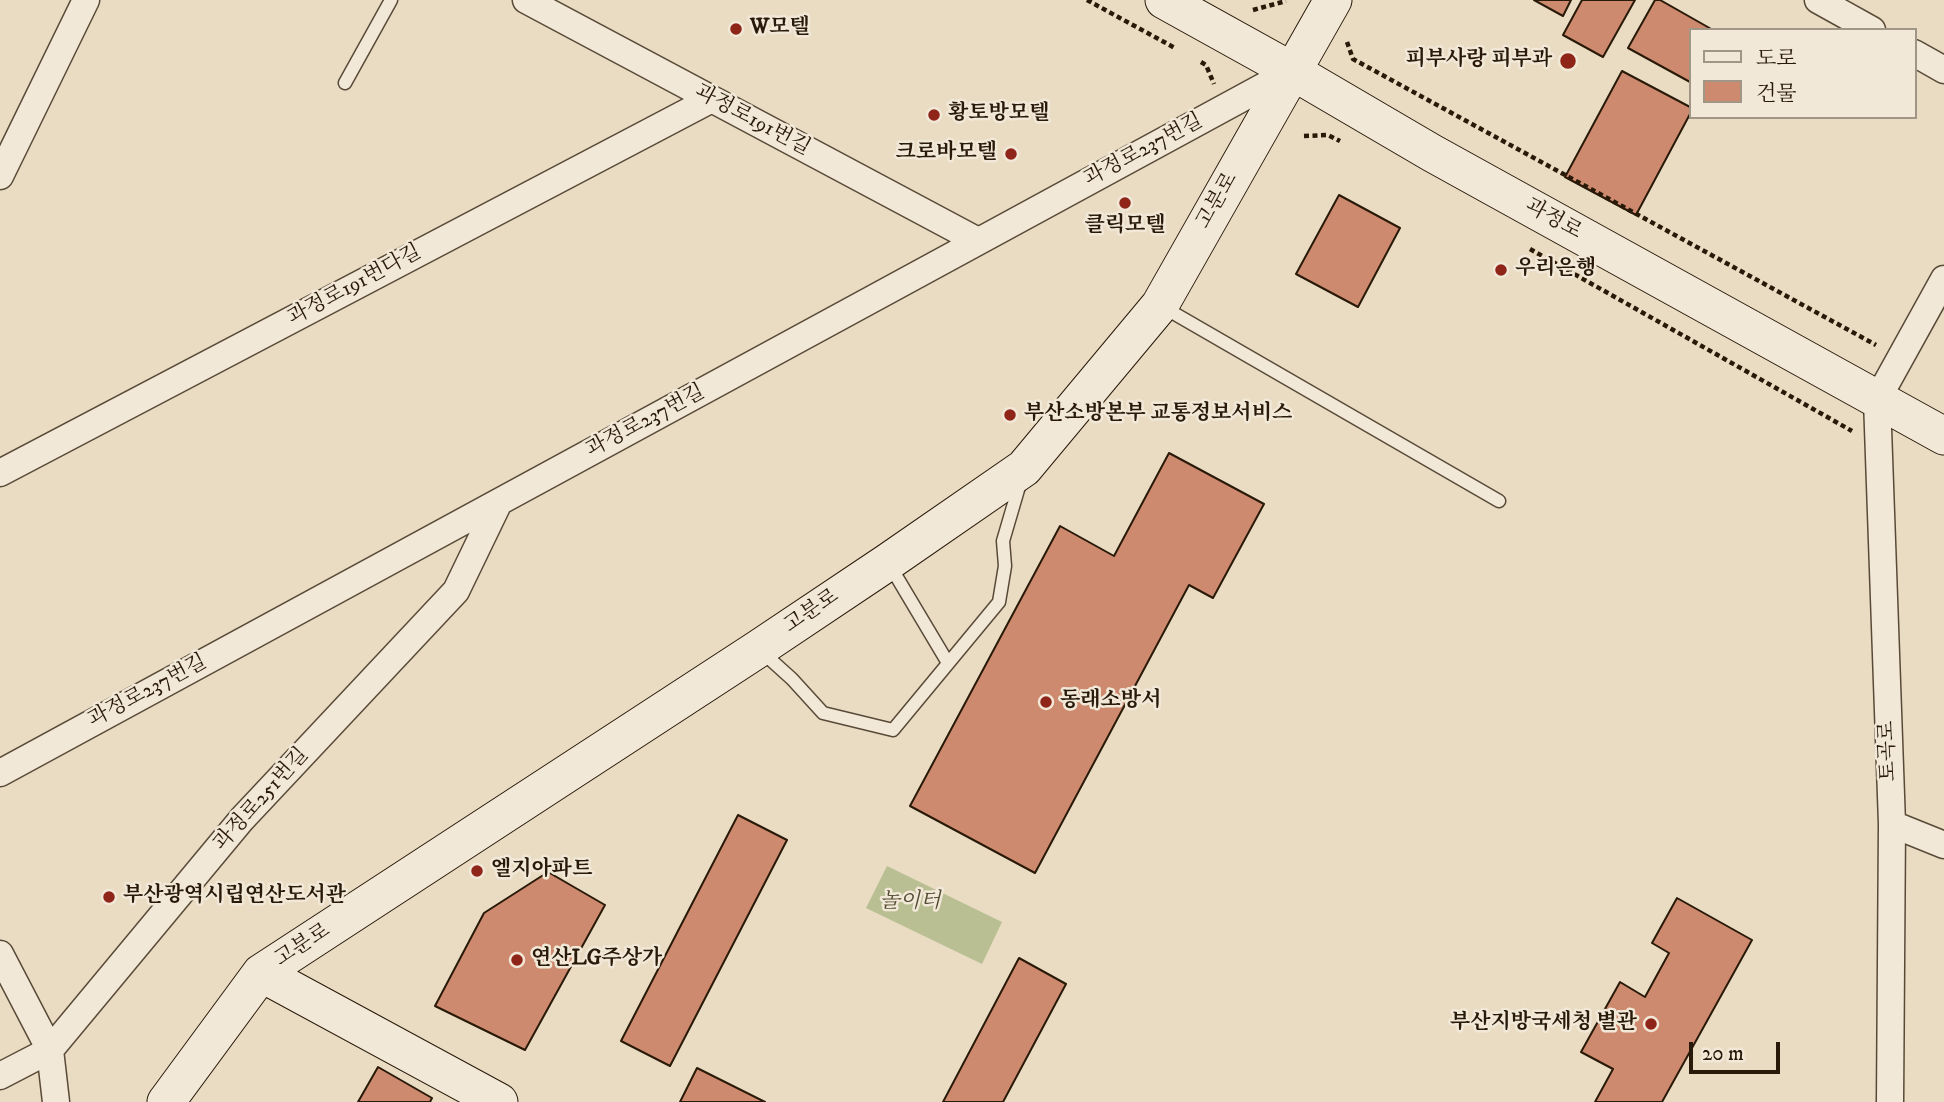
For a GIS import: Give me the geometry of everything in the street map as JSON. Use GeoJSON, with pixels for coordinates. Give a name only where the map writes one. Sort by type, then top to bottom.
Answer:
{"type":"FeatureCollection","features":[{"type":"Feature","properties":{"kind":"main road","name":"과정로"},"geometry":{"type":"LineString","coordinates":[[1164,0],[1432,153],[1944,436]]}},
{"type":"Feature","properties":{"kind":"main road","name":"고분로"},"geometry":{"type":"LineString","coordinates":[[166,1102],[261,973],[758,649],[1024,468],[1160,304],[1333,0]]}},
{"type":"Feature","properties":{"kind":"main road"},"geometry":{"type":"LineString","coordinates":[[261,973],[499,1102]]}},
{"type":"Feature","properties":{"kind":"street"},"geometry":{"type":"LineString","coordinates":[[0,176],[86,0]]}},
{"type":"Feature","properties":{"kind":"street","name":"과정로191번길"},"geometry":{"type":"LineString","coordinates":[[526,0],[978,242]]}},
{"type":"Feature","properties":{"kind":"street"},"geometry":{"type":"LineString","coordinates":[[1818,0],[1867,28]]}},
{"type":"Feature","properties":{"kind":"street"},"geometry":{"type":"LineString","coordinates":[[1916,55],[1944,70]]}},
{"type":"Feature","properties":{"kind":"street","name":"과정로237번길"},"geometry":{"type":"LineString","coordinates":[[0,772],[1292,71]]}},
{"type":"Feature","properties":{"kind":"street","name":"과정로191번다길"},"geometry":{"type":"LineString","coordinates":[[0,473],[710,100]]}},
{"type":"Feature","properties":{"kind":"street"},"geometry":{"type":"LineString","coordinates":[[1877,400],[1944,279]]}},
{"type":"Feature","properties":{"kind":"street","name":"토곡로"},"geometry":{"type":"LineString","coordinates":[[1877,400],[1892,824],[1890,1102]]}},
{"type":"Feature","properties":{"kind":"street","name":"과정로251번길"},"geometry":{"type":"LineString","coordinates":[[0,1076],[50,1050],[242,819],[456,591],[499,502]]}},
{"type":"Feature","properties":{"kind":"street"},"geometry":{"type":"LineString","coordinates":[[1892,824],[1944,845]]}},
{"type":"Feature","properties":{"kind":"street"},"geometry":{"type":"LineString","coordinates":[[0,954],[50,1050],[57,1102]]}},
{"type":"Feature","properties":{"kind":"lane"},"geometry":{"type":"LineString","coordinates":[[345,83],[391,0]]}},
{"type":"Feature","properties":{"kind":"lane"},"geometry":{"type":"LineString","coordinates":[[1160,304],[1499,501]]}},
{"type":"Feature","properties":{"kind":"lane"},"geometry":{"type":"LineString","coordinates":[[758,649],[792,679],[823,712],[892,730],[999,602],[1005,566],[1003,541],[1024,468]]}},
{"type":"Feature","properties":{"kind":"lane"},"geometry":{"type":"LineString","coordinates":[[888,562],[948,663]]}},
{"type":"Feature","properties":{"kind":"path"},"geometry":{"type":"LineString","coordinates":[[1087,0],[1182,52]]}},
{"type":"Feature","properties":{"kind":"path"},"geometry":{"type":"LineString","coordinates":[[1245,12],[1286,1]]}},
{"type":"Feature","properties":{"kind":"path"},"geometry":{"type":"LineString","coordinates":[[1344,35],[1353,60],[1884,349]]}},
{"type":"Feature","properties":{"kind":"path"},"geometry":{"type":"LineString","coordinates":[[1194,58],[1206,65]]}},
{"type":"Feature","properties":{"kind":"path"},"geometry":{"type":"LineString","coordinates":[[1304,136],[1328,135],[1348,146]]}},
{"type":"Feature","properties":{"kind":"path"},"geometry":{"type":"LineString","coordinates":[[1530,249],[1858,435]]}},
{"type":"Feature","properties":{"kind":"green space","name":"놀이터"},"geometry":{"type":"Polygon","coordinates":[[[887,866],[1002,922],[982,964],[866,908],[887,866]]]}},
{"type":"Feature","properties":{"kind":"building"},"geometry":{"type":"Polygon","coordinates":[[[1534,0],[1571,0],[1563,16],[1534,0]]]}},
{"type":"Feature","properties":{"kind":"building"},"geometry":{"type":"Polygon","coordinates":[[[1582,0],[1635,0],[1603,57],[1563,35],[1582,0]]]}},
{"type":"Feature","properties":{"kind":"building"},"geometry":{"type":"Polygon","coordinates":[[[1655,0],[1660,0],[1709,28],[1688,28],[1688,81],[1628,48],[1655,0]]]}},
{"type":"Feature","properties":{"kind":"building"},"geometry":{"type":"Polygon","coordinates":[[[1622,71],[1688,106],[1688,118],[1636,215],[1565,177],[1622,71]]]}},
{"type":"Feature","properties":{"kind":"building"},"geometry":{"type":"Polygon","coordinates":[[[1339,195],[1400,228],[1358,307],[1296,274],[1339,195]]]}},
{"type":"Feature","properties":{"kind":"building","name":"동래소방서"},"geometry":{"type":"Polygon","coordinates":[[[1169,453],[1264,504],[1213,598],[1189,585],[1035,873],[910,806],[1060,526],[1114,556],[1169,453]]]}},
{"type":"Feature","properties":{"kind":"building"},"geometry":{"type":"Polygon","coordinates":[[[738,815],[787,840],[670,1066],[621,1041],[738,815]]]}},
{"type":"Feature","properties":{"kind":"building","name":"연산LG주상가"},"geometry":{"type":"Polygon","coordinates":[[[548,872],[605,905],[525,1050],[435,1006],[484,913],[548,872]]]}},
{"type":"Feature","properties":{"kind":"building","name":"부산지방국세청 별관"},"geometry":{"type":"Polygon","coordinates":[[[1677,898],[1752,940],[1662,1102],[1595,1102],[1613,1069],[1581,1052],[1620,982],[1645,997],[1669,953],[1652,943],[1677,898]]]}},
{"type":"Feature","properties":{"kind":"building"},"geometry":{"type":"Polygon","coordinates":[[[1019,958],[1066,984],[1003,1102],[943,1102],[1019,958]]]}},
{"type":"Feature","properties":{"kind":"building"},"geometry":{"type":"Polygon","coordinates":[[[378,1067],[432,1098],[430,1102],[358,1102],[378,1067]]]}},
{"type":"Feature","properties":{"kind":"building"},"geometry":{"type":"Polygon","coordinates":[[[697,1068],[765,1102],[680,1102],[697,1068]]]}},
{"type":"Feature","properties":{"kind":"place","name":"W모텔"},"geometry":{"type":"Point","coordinates":[736,29]}},
{"type":"Feature","properties":{"kind":"place","name":"피부사랑 피부과"},"geometry":{"type":"Point","coordinates":[1568,61]}},
{"type":"Feature","properties":{"kind":"place","name":"황토방모텔"},"geometry":{"type":"Point","coordinates":[934,115]}},
{"type":"Feature","properties":{"kind":"place","name":"크로바모텔"},"geometry":{"type":"Point","coordinates":[1011,154]}},
{"type":"Feature","properties":{"kind":"place","name":"클릭모텔"},"geometry":{"type":"Point","coordinates":[1125,203]}},
{"type":"Feature","properties":{"kind":"place","name":"우리은행"},"geometry":{"type":"Point","coordinates":[1501,270]}},
{"type":"Feature","properties":{"kind":"place","name":"부산소방본부 교통정보서비스"},"geometry":{"type":"Point","coordinates":[1010,415]}},
{"type":"Feature","properties":{"kind":"place","name":"동래소방서"},"geometry":{"type":"Point","coordinates":[1046,702]}},
{"type":"Feature","properties":{"kind":"place","name":"엘지아파트"},"geometry":{"type":"Point","coordinates":[477,871]}},
{"type":"Feature","properties":{"kind":"place","name":"부산광역시립연산도서관"},"geometry":{"type":"Point","coordinates":[109,897]}},
{"type":"Feature","properties":{"kind":"place","name":"연산LG주상가"},"geometry":{"type":"Point","coordinates":[517,960]}},
{"type":"Feature","properties":{"kind":"place","name":"부산지방국세청 별관"},"geometry":{"type":"Point","coordinates":[1651,1024]}}]}
